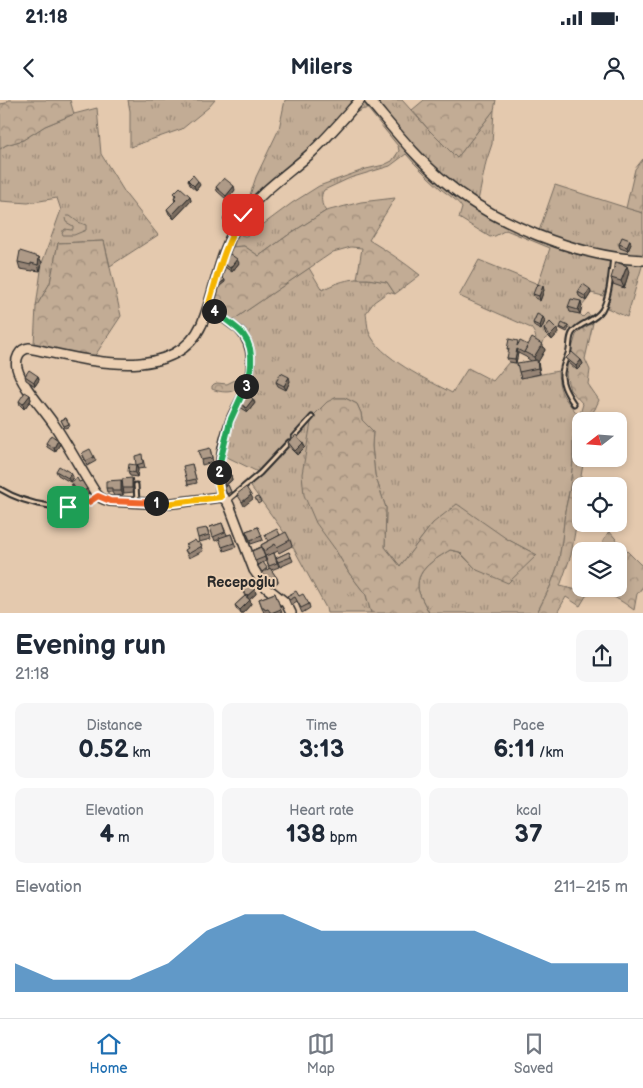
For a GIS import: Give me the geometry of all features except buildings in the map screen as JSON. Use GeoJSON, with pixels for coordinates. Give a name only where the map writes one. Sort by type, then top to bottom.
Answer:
{"type":"FeatureCollection","features":[{"type":"Feature","properties":{"kind":"street"},"geometry":{"type":"LineString","coordinates":[[224,499],[165,504],[110,501],[98,496],[56,427],[21,379],[16,363],[19,354],[25,348],[29,348],[106,363],[126,364],[157,360],[174,354],[188,344],[202,325],[221,260],[243,215],[258,198],[310,153],[360,100]]}},
{"type":"Feature","properties":{"kind":"street"},"geometry":{"type":"LineString","coordinates":[[369,100],[428,167],[444,182],[484,210],[516,226],[569,247],[643,260]]}},
{"type":"Feature","properties":{"kind":"street"},"geometry":{"type":"LineString","coordinates":[[208,307],[244,335],[249,346],[251,359],[248,380],[230,421],[221,458],[218,483],[254,570],[267,588],[286,604],[291,613]]}},
{"type":"Feature","properties":{"kind":"lane"},"geometry":{"type":"LineString","coordinates":[[574,404],[564,386],[562,370],[569,351],[572,332],[596,316],[603,308],[610,281],[613,256]]}},
{"type":"Feature","properties":{"kind":"lane"},"geometry":{"type":"LineString","coordinates":[[224,499],[260,473],[312,417]]}},
{"type":"Feature","properties":{"kind":"lane"},"geometry":{"type":"LineString","coordinates":[[136,485],[137,502]]}},
{"type":"Feature","properties":{"kind":"lane"},"geometry":{"type":"LineString","coordinates":[[0,489],[13,496],[58,507],[83,504],[94,500],[98,496]]}},
{"type":"Feature","properties":{"kind":"green space"},"geometry":{"type":"Polygon","coordinates":[[[8,100],[70,100],[74,114],[45,126],[23,140],[6,145],[0,149],[0,104],[6,103],[8,100]]]}},
{"type":"Feature","properties":{"kind":"green space"},"geometry":{"type":"Polygon","coordinates":[[[128,100],[215,100],[182,129],[130,147],[130,111],[128,100]]]}},
{"type":"Feature","properties":{"kind":"green space"},"geometry":{"type":"Polygon","coordinates":[[[285,100],[355,100],[307,151],[253,198],[250,195],[256,177],[279,129],[285,100]]]}},
{"type":"Feature","properties":{"kind":"green space"},"geometry":{"type":"Polygon","coordinates":[[[375,100],[402,100],[457,158],[494,110],[492,144],[486,162],[478,201],[460,190],[437,171],[375,100]]]}},
{"type":"Feature","properties":{"kind":"green space"},"geometry":{"type":"Polygon","coordinates":[[[424,100],[496,100],[494,110],[457,158],[412,110],[424,100]]]}},
{"type":"Feature","properties":{"kind":"green space"},"geometry":{"type":"Polygon","coordinates":[[[363,103],[366,103],[426,171],[465,203],[499,222],[549,244],[610,261],[608,284],[603,296],[584,289],[579,296],[586,301],[582,306],[573,303],[570,312],[580,314],[583,317],[587,313],[592,317],[572,330],[563,325],[561,329],[558,328],[544,340],[541,348],[535,344],[534,332],[531,328],[459,296],[479,260],[538,284],[550,248],[506,230],[490,237],[459,218],[462,208],[460,205],[428,177],[406,154],[390,166],[350,178],[324,190],[322,200],[326,211],[259,256],[244,246],[230,247],[239,229],[241,235],[249,235],[292,203],[319,186],[392,161],[399,151],[398,146],[368,109],[363,109],[349,119],[363,103]]]}},
{"type":"Feature","properties":{"kind":"green space"},"geometry":{"type":"Polygon","coordinates":[[[97,108],[101,154],[127,196],[158,235],[110,266],[104,241],[58,243],[50,283],[36,307],[42,263],[61,210],[57,198],[28,203],[0,201],[0,149],[6,145],[23,140],[45,126],[74,114],[97,108]]]}},
{"type":"Feature","properties":{"kind":"green space"},"geometry":{"type":"Polygon","coordinates":[[[349,119],[329,141],[341,126],[349,119]]]}},
{"type":"Feature","properties":{"kind":"green space"},"geometry":{"type":"Polygon","coordinates":[[[643,159],[643,213],[626,208],[635,169],[643,159]]]}},
{"type":"Feature","properties":{"kind":"green space"},"geometry":{"type":"Polygon","coordinates":[[[555,185],[643,213],[643,255],[616,253],[590,248],[564,241],[539,231],[555,185]]]}},
{"type":"Feature","properties":{"kind":"green space"},"geometry":{"type":"Polygon","coordinates":[[[395,198],[369,240],[420,275],[395,294],[387,282],[357,279],[362,248],[351,247],[333,252],[233,320],[218,304],[215,297],[230,247],[244,246],[259,256],[326,211],[361,202],[395,198]]]}},
{"type":"Feature","properties":{"kind":"green space"},"geometry":{"type":"Polygon","coordinates":[[[67,216],[86,225],[86,230],[74,235],[63,235],[62,233],[65,229],[73,229],[73,226],[66,222],[65,218],[67,216]]]}},
{"type":"Feature","properties":{"kind":"green space"},"geometry":{"type":"Polygon","coordinates":[[[104,241],[121,316],[94,357],[34,344],[36,307],[50,283],[58,243],[104,241]]]}},
{"type":"Feature","properties":{"kind":"green space"},"geometry":{"type":"Polygon","coordinates":[[[616,261],[643,263],[627,317],[607,308],[616,261]]]}},
{"type":"Feature","properties":{"kind":"green space"},"geometry":{"type":"Polygon","coordinates":[[[309,268],[322,290],[346,280],[354,279],[387,282],[395,294],[388,292],[374,302],[366,313],[367,325],[374,342],[405,367],[452,393],[468,368],[493,381],[509,362],[516,363],[521,378],[558,371],[561,391],[576,412],[572,412],[572,468],[558,565],[537,613],[429,613],[419,593],[418,587],[421,574],[428,565],[450,550],[459,552],[477,570],[537,555],[507,539],[433,523],[400,566],[385,547],[386,508],[375,475],[372,446],[373,431],[362,420],[357,404],[345,398],[335,398],[335,549],[349,573],[366,595],[371,613],[327,613],[288,538],[249,484],[260,473],[225,456],[235,418],[245,400],[252,381],[255,363],[255,354],[250,337],[233,320],[309,268]]]}},
{"type":"Feature","properties":{"kind":"green space"},"geometry":{"type":"Polygon","coordinates":[[[593,323],[585,359],[590,370],[588,384],[599,400],[593,412],[581,412],[583,404],[570,390],[566,375],[576,335],[593,323]]]}},
{"type":"Feature","properties":{"kind":"green space"},"geometry":{"type":"Polygon","coordinates":[[[235,380],[238,381],[238,386],[233,391],[225,392],[212,389],[214,384],[227,384],[235,380]]]}},
{"type":"Feature","properties":{"kind":"green space"},"geometry":{"type":"Polygon","coordinates":[[[335,398],[345,398],[357,404],[362,420],[373,431],[372,446],[375,475],[386,508],[385,547],[400,566],[433,523],[457,504],[507,539],[537,555],[508,583],[477,570],[460,552],[450,550],[428,565],[419,580],[419,593],[429,613],[371,613],[366,595],[316,523],[304,495],[302,474],[312,417],[327,402],[335,398]]]}},
{"type":"Feature","properties":{"kind":"green space"},"geometry":{"type":"Polygon","coordinates":[[[572,468],[582,468],[581,477],[572,477],[572,532],[575,532],[571,555],[560,586],[572,589],[572,597],[585,597],[580,606],[566,597],[557,613],[537,613],[558,565],[572,468]]]}},
{"type":"Feature","properties":{"kind":"green space"},"geometry":{"type":"Polygon","coordinates":[[[610,532],[618,542],[603,542],[610,532]]]}},
{"type":"Feature","properties":{"kind":"green space"},"geometry":{"type":"Polygon","coordinates":[[[627,551],[643,566],[643,587],[637,594],[634,610],[613,597],[627,597],[627,551]]]}},
{"type":"Feature","properties":{"kind":"district","name":"Recepoğlu"},"geometry":{"type":"Point","coordinates":[241,582]}},
{"type":"Feature","properties":{"kind":"route"},"geometry":{"type":"LineString","coordinates":[[68,507],[89,502],[98,496],[110,501],[165,504],[221,497],[218,483],[221,458],[230,421],[248,380],[251,359],[249,346],[244,335],[208,307],[221,260],[243,215]]}}]}
